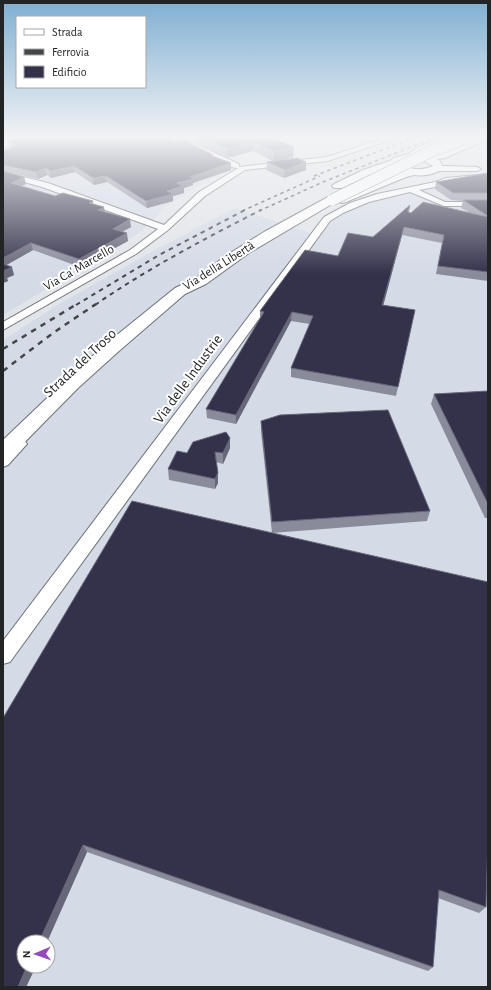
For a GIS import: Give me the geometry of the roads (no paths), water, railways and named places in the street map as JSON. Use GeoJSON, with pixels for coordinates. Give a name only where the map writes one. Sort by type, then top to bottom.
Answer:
{"type":"FeatureCollection","features":[{"type":"Feature","properties":{"kind":"highway"},"geometry":{"type":"LineString","coordinates":[[304,211],[323,194],[346,182]]}},
{"type":"Feature","properties":{"kind":"highway","name":"Via della Libertà"},"geometry":{"type":"LineString","coordinates":[[3,435],[105,341],[227,253],[360,182]]}},
{"type":"Feature","properties":{"kind":"highway","name":"Via della Libertà"},"geometry":{"type":"LineString","coordinates":[[328,199],[365,182]]}},
{"type":"Feature","properties":{"kind":"highway"},"geometry":{"type":"LineString","coordinates":[[304,211],[381,182]]}},
{"type":"Feature","properties":{"kind":"highway","name":"Via della Libertà"},"geometry":{"type":"LineString","coordinates":[[3,452],[78,379],[180,290],[190,288],[231,258],[304,211]]}},
{"type":"Feature","properties":{"kind":"street"},"geometry":{"type":"LineString","coordinates":[[34,182],[165,228]]}},
{"type":"Feature","properties":{"kind":"street","name":"Via Ca' Marcello"},"geometry":{"type":"LineString","coordinates":[[3,327],[133,252],[165,228],[202,194],[221,182]]}},
{"type":"Feature","properties":{"kind":"street","name":"Via delle Industrie"},"geometry":{"type":"LineString","coordinates":[[3,656],[327,219],[357,202],[437,184],[437,182]]}},
{"type":"Feature","properties":{"kind":"street"},"geometry":{"type":"LineString","coordinates":[[412,189],[444,204],[488,204]]}},
{"type":"Feature","properties":{"kind":"street","name":"Strada del Troso"},"geometry":{"type":"LineString","coordinates":[[3,462],[99,364],[150,321],[180,290]]}},
{"type":"Feature","properties":{"kind":"street"},"geometry":{"type":"LineString","coordinates":[[3,313],[17,319]]}},
{"type":"Feature","properties":{"kind":"railway"},"geometry":{"type":"LineString","coordinates":[[242,211],[306,182]]}},
{"type":"Feature","properties":{"kind":"railway"},"geometry":{"type":"LineString","coordinates":[[259,211],[323,182]]}},
{"type":"Feature","properties":{"kind":"railway"},"geometry":{"type":"LineString","coordinates":[[76,305],[159,255],[245,210]]}},
{"type":"Feature","properties":{"kind":"railway"},"geometry":{"type":"LineString","coordinates":[[95,305],[176,255],[259,211]]}},
{"type":"Feature","properties":{"kind":"railway"},"geometry":{"type":"LineString","coordinates":[[3,349],[77,304]]}},
{"type":"Feature","properties":{"kind":"railway"},"geometry":{"type":"LineString","coordinates":[[3,371],[53,333],[96,304]]}}]}
